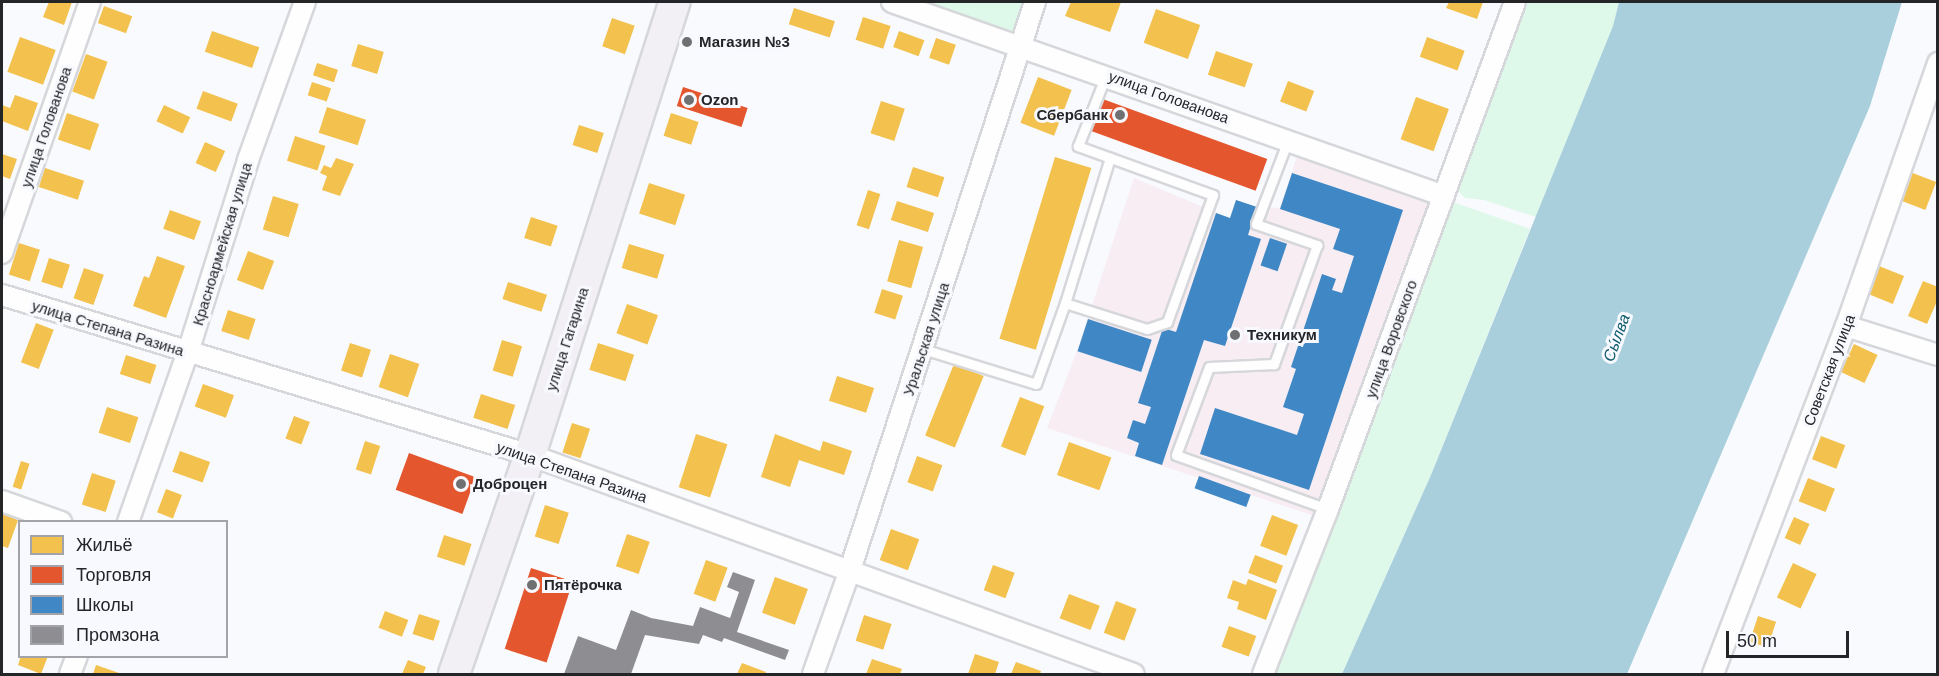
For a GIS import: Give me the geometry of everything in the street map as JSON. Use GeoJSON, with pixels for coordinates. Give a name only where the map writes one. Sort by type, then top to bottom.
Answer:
{"type":"FeatureCollection","features":[{"type":"Feature","properties":{"kind":"main road","name":"улица Гагарина"},"geometry":{"type":"LineString","coordinates":[[454,675],[530,455],[675,2]]}},
{"type":"Feature","properties":{"kind":"street","name":"улица Голованова"},"geometry":{"type":"LineString","coordinates":[[2,253],[90,2]]}},
{"type":"Feature","properties":{"kind":"street","name":"Красноармейская улица"},"geometry":{"type":"LineString","coordinates":[[129,520],[188,352],[248,160],[305,2]]}},
{"type":"Feature","properties":{"kind":"street","name":"улица Голованова"},"geometry":{"type":"LineString","coordinates":[[892,2],[1022,45],[1444,196]]}},
{"type":"Feature","properties":{"kind":"street","name":"Уральская улица"},"geometry":{"type":"LineString","coordinates":[[813,675],[849,573],[1035,2]]}},
{"type":"Feature","properties":{"kind":"street","name":"улица Воровского"},"geometry":{"type":"LineString","coordinates":[[1263,675],[1328,510],[1515,2]]}},
{"type":"Feature","properties":{"kind":"street","name":"Советская улица"},"geometry":{"type":"LineString","coordinates":[[1713,675],[1846,326],[1938,63]]}},
{"type":"Feature","properties":{"kind":"street","name":"улица Степана Разина"},"geometry":{"type":"LineString","coordinates":[[2,295],[530,455],[1134,675]]}},
{"type":"Feature","properties":{"kind":"street"},"geometry":{"type":"LineString","coordinates":[[1846,326],[1938,355]]}},
{"type":"Feature","properties":{"kind":"street"},"geometry":{"type":"LineString","coordinates":[[2,501],[55,520]]}},
{"type":"Feature","properties":{"kind":"street"},"geometry":{"type":"LineString","coordinates":[[70,675],[77,658]]}},
{"type":"Feature","properties":{"kind":"lane"},"geometry":{"type":"LineString","coordinates":[[1065,303],[1147,329],[1167,322],[1213,195],[1078,146],[1106,75]]}},
{"type":"Feature","properties":{"kind":"lane"},"geometry":{"type":"LineString","coordinates":[[1288,140],[1256,224],[1317,245],[1274,364],[1209,367],[1176,454],[1328,510]]}},
{"type":"Feature","properties":{"kind":"lane"},"geometry":{"type":"LineString","coordinates":[[922,349],[1036,384],[1065,303],[1110,158]]}},
{"type":"Feature","properties":{"kind":"shaded area","name":"Техникум"},"geometry":{"type":"Polygon","coordinates":[[[1300,148],[1440,198],[1318,517],[1047,428],[1077,351],[1134,178],[1230,218],[1236,200],[1257,207],[1280,208],[1300,148]]]}},
{"type":"Feature","properties":{"kind":"green space"},"geometry":{"type":"Polygon","coordinates":[[[929,2],[1028,2],[1019,35],[929,2]]]}},
{"type":"Feature","properties":{"kind":"green space"},"geometry":{"type":"Polygon","coordinates":[[[1520,2],[1619,2],[1613,26],[1536,217],[1484,200],[1465,198],[1454,187],[1520,2]]]}},
{"type":"Feature","properties":{"kind":"green space"},"geometry":{"type":"Polygon","coordinates":[[[1447,200],[1530,229],[1431,475],[1342,674],[1272,674],[1447,200]]]}},
{"type":"Feature","properties":{"kind":"water","name":"Сы́лва"},"geometry":{"type":"Polygon","coordinates":[[[1619,2],[1902,2],[1870,106],[1627,674],[1342,674],[1431,475],[1613,26],[1619,2]]]}},
{"type":"Feature","properties":{"kind":"building: Жильё"},"geometry":{"type":"Polygon","coordinates":[[[49,2],[72,2],[64,25],[43,17],[49,2]]]}},
{"type":"Feature","properties":{"kind":"building: Жильё"},"geometry":{"type":"Polygon","coordinates":[[[1071,2],[1121,2],[1110,32],[1065,16],[1071,2]]]}},
{"type":"Feature","properties":{"kind":"building: Жильё"},"geometry":{"type":"Polygon","coordinates":[[[1449,2],[1483,2],[1477,19],[1446,8],[1449,2]]]}},
{"type":"Feature","properties":{"kind":"building: Жильё"},"geometry":{"type":"Polygon","coordinates":[[[104,6],[132,16],[126,33],[98,23],[104,6]]]}},
{"type":"Feature","properties":{"kind":"building: Жильё"},"geometry":{"type":"Polygon","coordinates":[[[794,8],[835,21],[830,37],[789,24],[794,8]]]}},
{"type":"Feature","properties":{"kind":"building: Жильё"},"geometry":{"type":"Polygon","coordinates":[[[1156,9],[1200,25],[1188,59],[1144,43],[1156,9]]]}},
{"type":"Feature","properties":{"kind":"building: Жильё"},"geometry":{"type":"Polygon","coordinates":[[[863,17],[891,26],[883,49],[856,40],[863,17]]]}},
{"type":"Feature","properties":{"kind":"building: Жильё"},"geometry":{"type":"Polygon","coordinates":[[[612,18],[635,26],[625,54],[602,46],[612,18]]]}},
{"type":"Feature","properties":{"kind":"building: Жильё"},"geometry":{"type":"Polygon","coordinates":[[[212,31],[259,47],[252,68],[205,52],[212,31]]]}},
{"type":"Feature","properties":{"kind":"building: Жильё"},"geometry":{"type":"Polygon","coordinates":[[[899,31],[924,40],[919,56],[893,47],[899,31]]]}},
{"type":"Feature","properties":{"kind":"building: Жильё"},"geometry":{"type":"Polygon","coordinates":[[[20,37],[56,50],[43,85],[7,72],[20,37]]]}},
{"type":"Feature","properties":{"kind":"building: Жильё"},"geometry":{"type":"Polygon","coordinates":[[[1427,37],[1465,51],[1457,70],[1420,57],[1427,37]]]}},
{"type":"Feature","properties":{"kind":"building: Жильё"},"geometry":{"type":"Polygon","coordinates":[[[936,38],[956,45],[949,65],[929,58],[936,38]]]}},
{"type":"Feature","properties":{"kind":"building: Жильё"},"geometry":{"type":"Polygon","coordinates":[[[358,44],[384,52],[377,74],[351,66],[358,44]]]}},
{"type":"Feature","properties":{"kind":"building: Жильё"},"geometry":{"type":"Polygon","coordinates":[[[1216,51],[1253,64],[1245,87],[1208,75],[1216,51]]]}},
{"type":"Feature","properties":{"kind":"building: Жильё"},"geometry":{"type":"Polygon","coordinates":[[[86,54],[108,62],[94,99],[72,92],[86,54]]]}},
{"type":"Feature","properties":{"kind":"building: Жильё"},"geometry":{"type":"Polygon","coordinates":[[[317,63],[338,70],[334,82],[313,75],[317,63]]]}},
{"type":"Feature","properties":{"kind":"building: Жильё"},"geometry":{"type":"Polygon","coordinates":[[[1038,77],[1072,90],[1054,136],[1020,123],[1038,77]]]}},
{"type":"Feature","properties":{"kind":"building: Жильё"},"geometry":{"type":"Polygon","coordinates":[[[1288,81],[1314,91],[1306,112],[1280,102],[1288,81]]]}},
{"type":"Feature","properties":{"kind":"building: Жильё"},"geometry":{"type":"Polygon","coordinates":[[[312,82],[331,88],[327,101],[308,95],[312,82]]]}},
{"type":"Feature","properties":{"kind":"building: Жильё"},"geometry":{"type":"Polygon","coordinates":[[[203,91],[238,104],[231,122],[197,109],[203,91]]]}},
{"type":"Feature","properties":{"kind":"building: Жильё"},"geometry":{"type":"Polygon","coordinates":[[[15,95],[38,103],[28,131],[2,121],[2,105],[10,108],[15,95]]]}},
{"type":"Feature","properties":{"kind":"building: Жильё"},"geometry":{"type":"Polygon","coordinates":[[[1416,97],[1449,109],[1433,151],[1401,139],[1416,97]]]}},
{"type":"Feature","properties":{"kind":"building: Жильё"},"geometry":{"type":"Polygon","coordinates":[[[881,101],[905,109],[894,141],[870,133],[881,101]]]}},
{"type":"Feature","properties":{"kind":"building: Жильё"},"geometry":{"type":"Polygon","coordinates":[[[164,105],[190,117],[183,134],[156,121],[164,105]]]}},
{"type":"Feature","properties":{"kind":"building: Жильё"},"geometry":{"type":"Polygon","coordinates":[[[327,107],[366,120],[358,145],[319,133],[327,107]]]}},
{"type":"Feature","properties":{"kind":"building: Жильё"},"geometry":{"type":"Polygon","coordinates":[[[67,113],[99,124],[90,151],[58,139],[67,113]]]}},
{"type":"Feature","properties":{"kind":"building: Жильё"},"geometry":{"type":"Polygon","coordinates":[[[671,113],[699,122],[691,145],[664,136],[671,113]]]}},
{"type":"Feature","properties":{"kind":"building: Жильё"},"geometry":{"type":"Polygon","coordinates":[[[579,125],[604,133],[597,153],[573,145],[579,125]]]}},
{"type":"Feature","properties":{"kind":"building: Жильё"},"geometry":{"type":"Polygon","coordinates":[[[295,136],[325,146],[317,171],[287,161],[295,136]]]}},
{"type":"Feature","properties":{"kind":"building: Жильё"},"geometry":{"type":"Polygon","coordinates":[[[205,142],[225,151],[216,172],[196,163],[205,142]]]}},
{"type":"Feature","properties":{"kind":"building: Жильё"},"geometry":{"type":"Polygon","coordinates":[[[2,154],[17,159],[10,179],[2,176],[2,154]]]}},
{"type":"Feature","properties":{"kind":"building: Жильё"},"geometry":{"type":"Polygon","coordinates":[[[1055,157],[1091,168],[1036,350],[999,339],[1055,157]]]}},
{"type":"Feature","properties":{"kind":"building: Жильё"},"geometry":{"type":"Polygon","coordinates":[[[336,158],[354,164],[340,196],[322,190],[327,176],[320,173],[324,165],[331,168],[336,158]]]}},
{"type":"Feature","properties":{"kind":"building: Жильё"},"geometry":{"type":"Polygon","coordinates":[[[913,167],[944,177],[938,197],[907,187],[913,167]]]}},
{"type":"Feature","properties":{"kind":"building: Жильё"},"geometry":{"type":"Polygon","coordinates":[[[45,168],[84,181],[78,200],[39,187],[45,168]]]}},
{"type":"Feature","properties":{"kind":"building: Жильё"},"geometry":{"type":"Polygon","coordinates":[[[1910,172],[1936,182],[1925,210],[1899,200],[1910,172]]]}},
{"type":"Feature","properties":{"kind":"building: Жильё"},"geometry":{"type":"Polygon","coordinates":[[[649,183],[685,195],[675,225],[639,213],[649,183]]]}},
{"type":"Feature","properties":{"kind":"building: Жильё"},"geometry":{"type":"Polygon","coordinates":[[[868,190],[880,194],[869,229],[857,225],[868,190]]]}},
{"type":"Feature","properties":{"kind":"building: Жильё"},"geometry":{"type":"Polygon","coordinates":[[[273,196],[299,204],[289,237],[263,229],[273,196]]]}},
{"type":"Feature","properties":{"kind":"building: Жильё"},"geometry":{"type":"Polygon","coordinates":[[[897,201],[934,213],[928,232],[891,220],[897,201]]]}},
{"type":"Feature","properties":{"kind":"building: Жильё"},"geometry":{"type":"Polygon","coordinates":[[[170,210],[201,221],[194,240],[163,229],[170,210]]]}},
{"type":"Feature","properties":{"kind":"building: Жильё"},"geometry":{"type":"Polygon","coordinates":[[[531,217],[558,226],[551,247],[524,238],[531,217]]]}},
{"type":"Feature","properties":{"kind":"building: Жильё"},"geometry":{"type":"Polygon","coordinates":[[[899,240],[923,247],[911,288],[887,281],[899,240]]]}},
{"type":"Feature","properties":{"kind":"building: Жильё"},"geometry":{"type":"Polygon","coordinates":[[[19,243],[40,250],[30,281],[9,274],[19,243]]]}},
{"type":"Feature","properties":{"kind":"building: Жильё"},"geometry":{"type":"Polygon","coordinates":[[[629,244],[664,255],[657,279],[622,268],[629,244]]]}},
{"type":"Feature","properties":{"kind":"building: Жильё"},"geometry":{"type":"Polygon","coordinates":[[[248,251],[274,261],[263,290],[237,280],[248,251]]]}},
{"type":"Feature","properties":{"kind":"building: Жильё"},"geometry":{"type":"Polygon","coordinates":[[[157,256],[185,266],[166,318],[133,306],[144,276],[149,278],[157,256]]]}},
{"type":"Feature","properties":{"kind":"building: Жильё"},"geometry":{"type":"Polygon","coordinates":[[[49,258],[70,265],[62,289],[41,282],[49,258]]]}},
{"type":"Feature","properties":{"kind":"building: Жильё"},"geometry":{"type":"Polygon","coordinates":[[[1879,266],[1904,276],[1893,304],[1868,294],[1879,266]]]}},
{"type":"Feature","properties":{"kind":"building: Жильё"},"geometry":{"type":"Polygon","coordinates":[[[84,268],[104,275],[93,305],[74,298],[84,268]]]}},
{"type":"Feature","properties":{"kind":"building: Жильё"},"geometry":{"type":"Polygon","coordinates":[[[1923,281],[1938,287],[1938,299],[1927,324],[1908,316],[1923,281]]]}},
{"type":"Feature","properties":{"kind":"building: Жильё"},"geometry":{"type":"Polygon","coordinates":[[[508,282],[547,295],[541,312],[502,299],[508,282]]]}},
{"type":"Feature","properties":{"kind":"building: Жильё"},"geometry":{"type":"Polygon","coordinates":[[[882,289],[903,296],[895,320],[874,313],[882,289]]]}},
{"type":"Feature","properties":{"kind":"building: Жильё"},"geometry":{"type":"Polygon","coordinates":[[[627,304],[658,315],[647,344],[616,333],[627,304]]]}},
{"type":"Feature","properties":{"kind":"building: Жильё"},"geometry":{"type":"Polygon","coordinates":[[[228,310],[256,319],[249,340],[221,331],[228,310]]]}},
{"type":"Feature","properties":{"kind":"building: Жильё"},"geometry":{"type":"Polygon","coordinates":[[[36,323],[54,330],[39,369],[21,362],[36,323]]]}},
{"type":"Feature","properties":{"kind":"building: Жильё"},"geometry":{"type":"Polygon","coordinates":[[[502,340],[522,346],[513,377],[493,371],[502,340]]]}},
{"type":"Feature","properties":{"kind":"building: Жильё"},"geometry":{"type":"Polygon","coordinates":[[[350,343],[371,350],[362,377],[341,371],[350,343]]]}},
{"type":"Feature","properties":{"kind":"building: Жильё"},"geometry":{"type":"Polygon","coordinates":[[[598,343],[634,355],[625,381],[589,370],[598,343]]]}},
{"type":"Feature","properties":{"kind":"building: Жильё"},"geometry":{"type":"Polygon","coordinates":[[[1854,344],[1878,355],[1864,383],[1841,372],[1854,344]]]}},
{"type":"Feature","properties":{"kind":"building: Жильё"},"geometry":{"type":"Polygon","coordinates":[[[390,354],[419,364],[408,397],[379,387],[390,354]]]}},
{"type":"Feature","properties":{"kind":"building: Жильё"},"geometry":{"type":"Polygon","coordinates":[[[126,355],[156,365],[150,384],[120,374],[126,355]]]}},
{"type":"Feature","properties":{"kind":"building: Жильё"},"geometry":{"type":"Polygon","coordinates":[[[954,364],[984,376],[955,447],[925,435],[954,364]]]}},
{"type":"Feature","properties":{"kind":"building: Жильё"},"geometry":{"type":"Polygon","coordinates":[[[837,376],[874,388],[866,413],[829,401],[837,376]]]}},
{"type":"Feature","properties":{"kind":"building: Жильё"},"geometry":{"type":"Polygon","coordinates":[[[203,384],[234,395],[226,418],[195,407],[203,384]]]}},
{"type":"Feature","properties":{"kind":"building: Жильё"},"geometry":{"type":"Polygon","coordinates":[[[481,394],[515,405],[508,429],[473,418],[481,394]]]}},
{"type":"Feature","properties":{"kind":"building: Жильё"},"geometry":{"type":"Polygon","coordinates":[[[1020,397],[1044,406],[1025,456],[1001,446],[1020,397]]]}},
{"type":"Feature","properties":{"kind":"building: Жильё"},"geometry":{"type":"Polygon","coordinates":[[[107,407],[138,417],[130,443],[99,433],[107,407]]]}},
{"type":"Feature","properties":{"kind":"building: Жильё"},"geometry":{"type":"Polygon","coordinates":[[[294,416],[310,422],[301,444],[285,438],[294,416]]]}},
{"type":"Feature","properties":{"kind":"building: Жильё"},"geometry":{"type":"Polygon","coordinates":[[[572,423],[590,429],[580,458],[562,452],[572,423]]]}},
{"type":"Feature","properties":{"kind":"building: Жильё"},"geometry":{"type":"Polygon","coordinates":[[[696,434],[727,444],[710,497],[679,487],[696,434]]]}},
{"type":"Feature","properties":{"kind":"building: Жильё"},"geometry":{"type":"Polygon","coordinates":[[[775,434],[820,451],[823,441],[852,451],[844,475],[799,460],[790,487],[761,477],[775,434]]]}},
{"type":"Feature","properties":{"kind":"building: Жильё"},"geometry":{"type":"Polygon","coordinates":[[[1821,436],[1845,445],[1836,469],[1812,459],[1821,436]]]}},
{"type":"Feature","properties":{"kind":"building: Жильё"},"geometry":{"type":"Polygon","coordinates":[[[365,441],[380,446],[371,474],[356,470],[365,441]]]}},
{"type":"Feature","properties":{"kind":"building: Жильё"},"geometry":{"type":"Polygon","coordinates":[[[1069,442],[1111,457],[1099,490],[1057,475],[1069,442]]]}},
{"type":"Feature","properties":{"kind":"building: Жильё"},"geometry":{"type":"Polygon","coordinates":[[[180,451],[210,462],[203,483],[172,472],[180,451]]]}},
{"type":"Feature","properties":{"kind":"building: Жильё"},"geometry":{"type":"Polygon","coordinates":[[[917,456],[942,465],[933,492],[907,482],[917,456]]]}},
{"type":"Feature","properties":{"kind":"building: Жильё"},"geometry":{"type":"Polygon","coordinates":[[[21,461],[30,464],[21,489],[13,487],[21,461]]]}},
{"type":"Feature","properties":{"kind":"building: Жильё"},"geometry":{"type":"Polygon","coordinates":[[[92,473],[116,481],[106,512],[82,504],[92,473]]]}},
{"type":"Feature","properties":{"kind":"building: Жильё"},"geometry":{"type":"Polygon","coordinates":[[[1808,478],[1835,489],[1826,512],[1799,501],[1808,478]]]}},
{"type":"Feature","properties":{"kind":"building: Жильё"},"geometry":{"type":"Polygon","coordinates":[[[166,489],[182,495],[173,518],[157,512],[166,489]]]}},
{"type":"Feature","properties":{"kind":"building: Жильё"},"geometry":{"type":"Polygon","coordinates":[[[545,505],[569,513],[559,544],[535,536],[545,505]]]}},
{"type":"Feature","properties":{"kind":"building: Жильё"},"geometry":{"type":"Polygon","coordinates":[[[2,514],[18,520],[8,548],[2,546],[2,514]]]}},
{"type":"Feature","properties":{"kind":"building: Жильё"},"geometry":{"type":"Polygon","coordinates":[[[1272,515],[1298,525],[1286,556],[1260,546],[1272,515]]]}},
{"type":"Feature","properties":{"kind":"building: Жильё"},"geometry":{"type":"Polygon","coordinates":[[[1794,517],[1810,524],[1800,545],[1785,538],[1794,517]]]}},
{"type":"Feature","properties":{"kind":"building: Жильё"},"geometry":{"type":"Polygon","coordinates":[[[891,529],[919,539],[908,570],[880,560],[891,529]]]}},
{"type":"Feature","properties":{"kind":"building: Жильё"},"geometry":{"type":"Polygon","coordinates":[[[627,534],[650,542],[639,574],[616,566],[627,534]]]}},
{"type":"Feature","properties":{"kind":"building: Жильё"},"geometry":{"type":"Polygon","coordinates":[[[444,535],[472,544],[464,566],[437,557],[444,535]]]}},
{"type":"Feature","properties":{"kind":"building: Жильё"},"geometry":{"type":"Polygon","coordinates":[[[1255,555],[1283,566],[1276,583],[1248,573],[1255,555]]]}},
{"type":"Feature","properties":{"kind":"building: Жильё"},"geometry":{"type":"Polygon","coordinates":[[[706,560],[728,568],[715,602],[694,594],[706,560]]]}},
{"type":"Feature","properties":{"kind":"building: Жильё"},"geometry":{"type":"Polygon","coordinates":[[[1793,563],[1817,574],[1801,608],[1777,597],[1793,563]]]}},
{"type":"Feature","properties":{"kind":"building: Жильё"},"geometry":{"type":"Polygon","coordinates":[[[993,565],[1015,573],[1005,598],[984,590],[993,565]]]}},
{"type":"Feature","properties":{"kind":"building: Жильё"},"geometry":{"type":"Polygon","coordinates":[[[775,577],[808,589],[795,625],[762,613],[775,577]]]}},
{"type":"Feature","properties":{"kind":"building: Жильё"},"geometry":{"type":"Polygon","coordinates":[[[1248,579],[1277,590],[1266,620],[1237,609],[1239,602],[1227,598],[1233,580],[1246,585],[1248,579]]]}},
{"type":"Feature","properties":{"kind":"building: Жильё"},"geometry":{"type":"Polygon","coordinates":[[[1069,594],[1100,606],[1090,630],[1060,618],[1069,594]]]}},
{"type":"Feature","properties":{"kind":"building: Жильё"},"geometry":{"type":"Polygon","coordinates":[[[1116,601],[1137,609],[1124,641],[1104,633],[1116,601]]]}},
{"type":"Feature","properties":{"kind":"building: Жильё"},"geometry":{"type":"Polygon","coordinates":[[[385,611],[408,620],[402,637],[379,628],[385,611]]]}},
{"type":"Feature","properties":{"kind":"building: Жильё"},"geometry":{"type":"Polygon","coordinates":[[[419,614],[440,621],[433,641],[413,634],[419,614]]]}},
{"type":"Feature","properties":{"kind":"building: Жильё"},"geometry":{"type":"Polygon","coordinates":[[[864,615],[892,624],[883,650],[856,641],[864,615]]]}},
{"type":"Feature","properties":{"kind":"building: Жильё"},"geometry":{"type":"Polygon","coordinates":[[[1758,616],[1776,622],[1768,648],[1750,642],[1758,616]]]}},
{"type":"Feature","properties":{"kind":"building: Жильё"},"geometry":{"type":"Polygon","coordinates":[[[1229,626],[1256,636],[1249,657],[1221,647],[1229,626]]]}},
{"type":"Feature","properties":{"kind":"building: Жильё"},"geometry":{"type":"Polygon","coordinates":[[[975,654],[999,662],[995,674],[968,674],[975,654]]]}},
{"type":"Feature","properties":{"kind":"building: Жильё"},"geometry":{"type":"Polygon","coordinates":[[[20,658],[47,658],[41,674],[18,665],[20,658]]]}},
{"type":"Feature","properties":{"kind":"building: Жильё"},"geometry":{"type":"Polygon","coordinates":[[[872,659],[902,669],[900,674],[866,674],[872,659]]]}},
{"type":"Feature","properties":{"kind":"building: Жильё"},"geometry":{"type":"Polygon","coordinates":[[[408,660],[426,667],[423,674],[402,674],[408,660]]]}},
{"type":"Feature","properties":{"kind":"building: Жильё"},"geometry":{"type":"Polygon","coordinates":[[[1016,662],[1041,671],[1040,674],[1011,674],[1016,662]]]}},
{"type":"Feature","properties":{"kind":"building: Жильё"},"geometry":{"type":"Polygon","coordinates":[[[742,663],[766,672],[765,674],[737,674],[742,663]]]}},
{"type":"Feature","properties":{"kind":"building: Жильё"},"geometry":{"type":"Polygon","coordinates":[[[96,665],[122,674],[93,674],[96,665]]]}},
{"type":"Feature","properties":{"kind":"building: Торговля"},"geometry":{"type":"Polygon","coordinates":[[[683,87],[748,108],[741,127],[677,106],[683,87]]]}},
{"type":"Feature","properties":{"kind":"building: Торговля"},"geometry":{"type":"Polygon","coordinates":[[[1100,98],[1267,159],[1256,191],[1088,130],[1100,98]]]}},
{"type":"Feature","properties":{"kind":"building: Торговля"},"geometry":{"type":"Polygon","coordinates":[[[409,453],[476,477],[462,514],[396,490],[409,453]]]}},
{"type":"Feature","properties":{"kind":"building: Торговля"},"geometry":{"type":"Polygon","coordinates":[[[531,568],[573,582],[547,662],[505,649],[531,568]]]}},
{"type":"Feature","properties":{"kind":"building: Школы"},"geometry":{"type":"Polygon","coordinates":[[[1292,173],[1403,210],[1309,490],[1200,454],[1215,408],[1297,435],[1304,414],[1283,407],[1296,369],[1291,367],[1322,274],[1336,279],[1332,290],[1342,293],[1354,256],[1333,249],[1340,229],[1280,209],[1292,173]]]}},
{"type":"Feature","properties":{"kind":"building: Школы"},"geometry":{"type":"Polygon","coordinates":[[[1236,200],[1257,207],[1248,235],[1261,239],[1225,346],[1204,340],[1162,465],[1135,456],[1139,443],[1127,438],[1133,420],[1145,424],[1151,407],[1138,403],[1163,328],[1176,332],[1216,213],[1230,218],[1236,200]]]}},
{"type":"Feature","properties":{"kind":"building: Школы"},"geometry":{"type":"Polygon","coordinates":[[[1270,238],[1287,244],[1278,271],[1261,265],[1270,238]]]}},
{"type":"Feature","properties":{"kind":"building: Школы"},"geometry":{"type":"Polygon","coordinates":[[[1088,319],[1152,340],[1141,372],[1077,351],[1088,319]]]}},
{"type":"Feature","properties":{"kind":"building: Школы"},"geometry":{"type":"Polygon","coordinates":[[[1199,476],[1251,495],[1246,507],[1195,488],[1199,476]]]}},
{"type":"Feature","properties":{"kind":"building: Промзона"},"geometry":{"type":"Polygon","coordinates":[[[733,572],[755,580],[737,632],[789,650],[785,660],[724,638],[722,642],[703,635],[699,644],[645,635],[631,674],[564,674],[578,636],[616,650],[631,610],[651,618],[693,626],[700,607],[730,618],[739,592],[727,587],[733,572]]]}},
{"type":"Feature","properties":{"kind":"place","name":"Магазин №3"},"geometry":{"type":"Point","coordinates":[687,42]}},
{"type":"Feature","properties":{"kind":"place","name":"Ozon"},"geometry":{"type":"Point","coordinates":[689,100]}},
{"type":"Feature","properties":{"kind":"place","name":"Сбербанк"},"geometry":{"type":"Point","coordinates":[1120,115]}},
{"type":"Feature","properties":{"kind":"place","name":"Техникум"},"geometry":{"type":"Point","coordinates":[1235,335]}},
{"type":"Feature","properties":{"kind":"place","name":"Доброцен"},"geometry":{"type":"Point","coordinates":[461,484]}},
{"type":"Feature","properties":{"kind":"place","name":"Пятёрочка"},"geometry":{"type":"Point","coordinates":[532,585]}}]}
